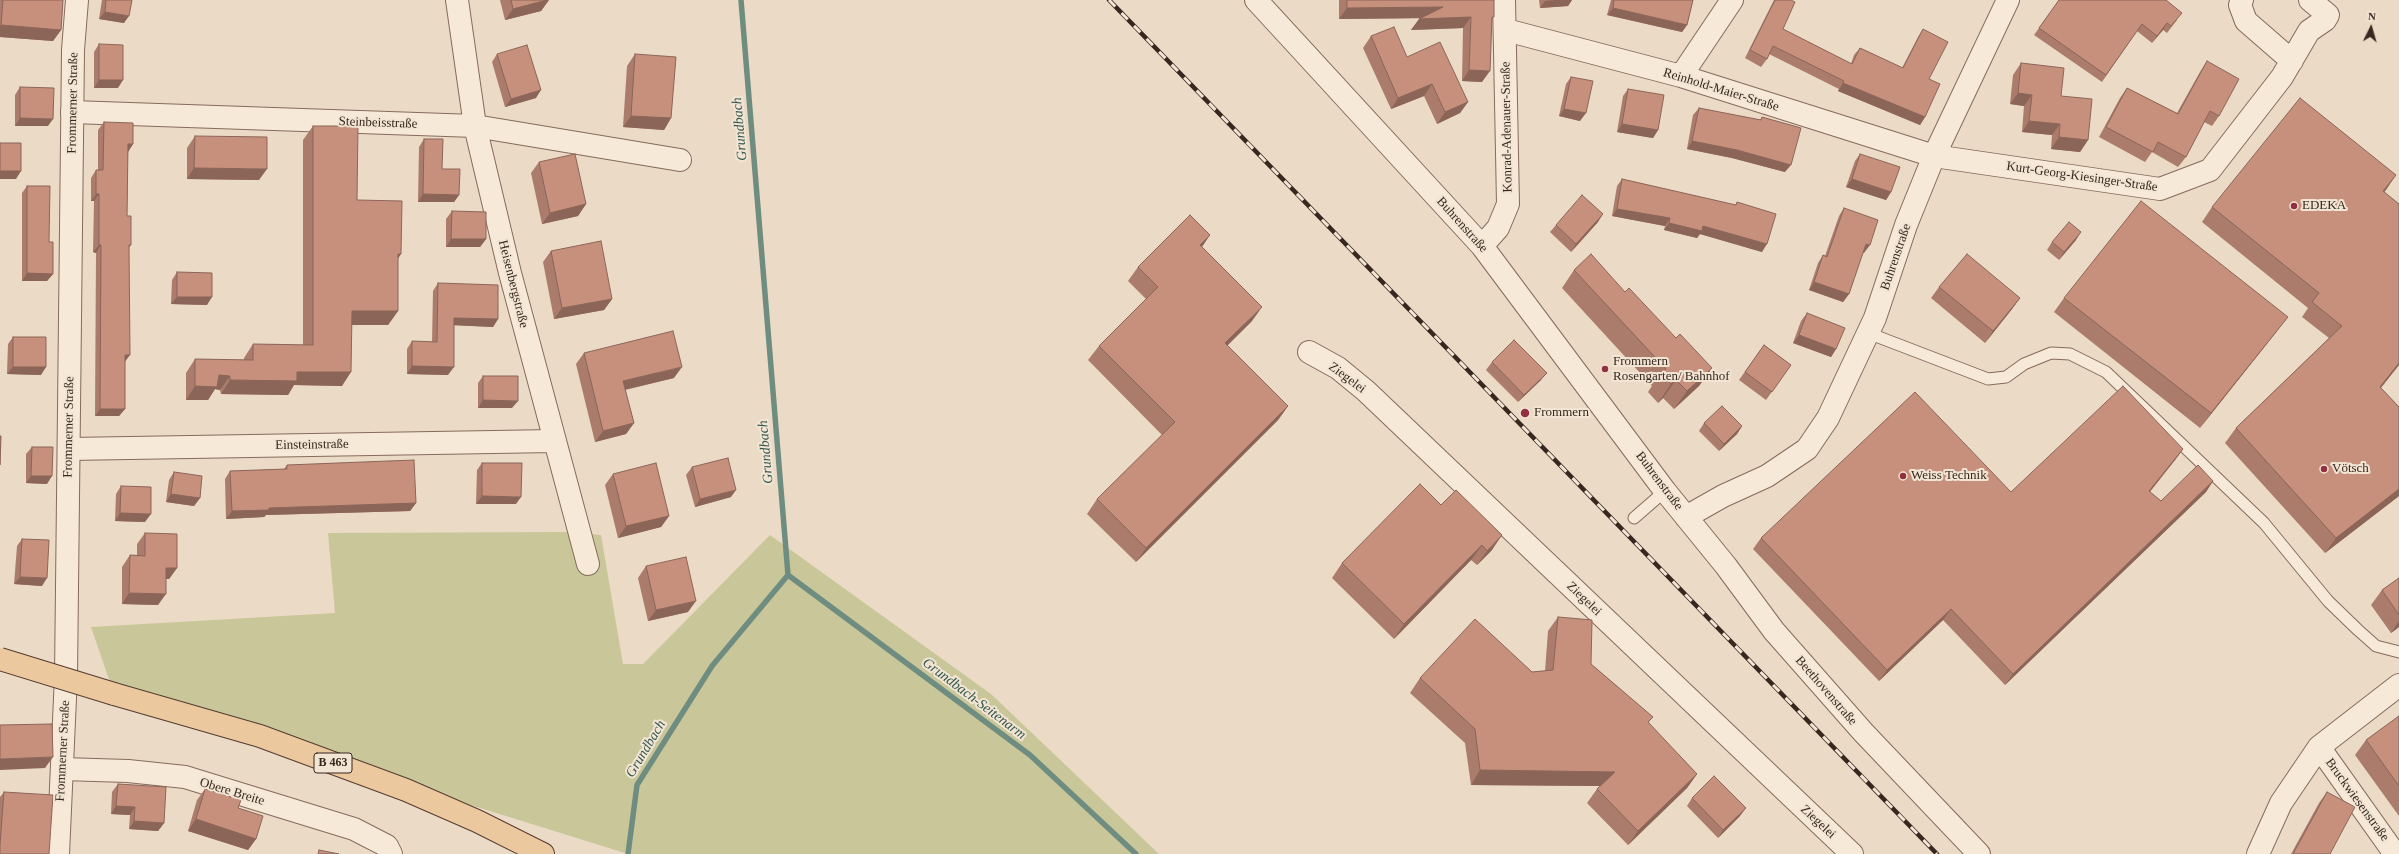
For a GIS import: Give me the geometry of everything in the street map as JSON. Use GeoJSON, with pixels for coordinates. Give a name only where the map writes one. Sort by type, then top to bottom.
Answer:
{"type":"FeatureCollection","features":[{"type":"Feature","properties":{"kind":"main road","name":"B 463"},"geometry":{"type":"LineString","coordinates":[[0,659],[260,736],[406,790],[477,821],[543,854]]}},
{"type":"Feature","properties":{"kind":"street","name":"Frommerner Straße"},"geometry":{"type":"LineString","coordinates":[[58,854],[66,676],[72,112],[77,0]]}},
{"type":"Feature","properties":{"kind":"street","name":"Heisenbergstraße"},"geometry":{"type":"LineString","coordinates":[[457,0],[475,126],[510,273],[588,564]]}},
{"type":"Feature","properties":{"kind":"street","name":"Buhrenstraße"},"geometry":{"type":"LineString","coordinates":[[1256,0],[1482,246],[1686,517],[1723,496],[1767,476],[1806,449],[1828,418],[1875,318],[1906,226],[1934,156],[2008,0]]}},
{"type":"Feature","properties":{"kind":"street","name":"Konrad-Adenauer-Straße"},"geometry":{"type":"LineString","coordinates":[[1482,246],[1498,228],[1508,204],[1506,30],[1504,0]]}},
{"type":"Feature","properties":{"kind":"street"},"geometry":{"type":"LineString","coordinates":[[1681,76],[1732,0]]}},
{"type":"Feature","properties":{"kind":"street"},"geometry":{"type":"LineString","coordinates":[[2242,0],[2240,5],[2246,21],[2292,62]]}},
{"type":"Feature","properties":{"kind":"street","name":"Kurt-Georg-Kiesinger-Straße"},"geometry":{"type":"LineString","coordinates":[[1934,156],[2160,189],[2210,170],[2292,62],[2309,31],[2325,20],[2328,15],[2310,0]]}},
{"type":"Feature","properties":{"kind":"street","name":"Reinhold-Maier-Straße"},"geometry":{"type":"LineString","coordinates":[[1506,30],[1681,76],[1934,156]]}},
{"type":"Feature","properties":{"kind":"street","name":"Steinbeisstraße"},"geometry":{"type":"LineString","coordinates":[[72,112],[475,126],[680,160]]}},
{"type":"Feature","properties":{"kind":"street","name":"Ziegelei"},"geometry":{"type":"LineString","coordinates":[[1309,352],[1338,368],[1366,391],[1852,854]]}},
{"type":"Feature","properties":{"kind":"street","name":"Einsteinstraße"},"geometry":{"type":"LineString","coordinates":[[69,449],[554,441]]}},
{"type":"Feature","properties":{"kind":"street","name":"Beethovenstraße"},"geometry":{"type":"LineString","coordinates":[[1686,517],[1774,631],[1863,732],[1979,854]]}},
{"type":"Feature","properties":{"kind":"street"},"geometry":{"type":"LineString","coordinates":[[2258,854],[2281,803],[2319,747],[2399,685]]}},
{"type":"Feature","properties":{"kind":"street","name":"Bruckwiesenstraße"},"geometry":{"type":"LineString","coordinates":[[2319,747],[2395,854]]}},
{"type":"Feature","properties":{"kind":"street","name":"Obere Breite"},"geometry":{"type":"LineString","coordinates":[[62,769],[128,770],[185,777],[354,829],[387,846],[391,854]]}},
{"type":"Feature","properties":{"kind":"lane"},"geometry":{"type":"LineString","coordinates":[[1868,333],[1988,379],[2006,377],[2024,364],[2051,353],[2070,354],[2106,372],[2264,523],[2328,601],[2358,630],[2376,646],[2399,652]]}},
{"type":"Feature","properties":{"kind":"lane"},"geometry":{"type":"LineString","coordinates":[[1634,518],[1665,491]]}},
{"type":"Feature","properties":{"kind":"shaded area"},"geometry":{"type":"Polygon","coordinates":[[[565,532],[601,535],[623,664],[643,664],[770,535],[991,694],[1159,854],[628,854],[114,694],[91,627],[335,613],[328,533],[565,532]]]}},
{"type":"Feature","properties":{"kind":"building"},"geometry":{"type":"Polygon","coordinates":[[[3,0],[63,0],[61,30],[1,25],[3,0]]]}},
{"type":"Feature","properties":{"kind":"building"},"geometry":{"type":"Polygon","coordinates":[[[106,0],[132,0],[129,16],[105,12],[106,0]]]}},
{"type":"Feature","properties":{"kind":"building"},"geometry":{"type":"Polygon","coordinates":[[[511,0],[547,0],[513,9],[511,0]]]}},
{"type":"Feature","properties":{"kind":"building"},"geometry":{"type":"Polygon","coordinates":[[[1347,0],[1494,0],[1490,71],[1469,70],[1471,17],[1419,19],[1443,7],[1347,8],[1347,0]]]}},
{"type":"Feature","properties":{"kind":"building"},"geometry":{"type":"Polygon","coordinates":[[[1614,0],[1693,0],[1687,25],[1613,8],[1614,0]]]}},
{"type":"Feature","properties":{"kind":"building"},"geometry":{"type":"Polygon","coordinates":[[[1775,0],[1791,0],[1795,2],[1783,29],[1852,64],[1860,48],[1903,68],[1923,29],[1948,42],[1929,79],[1940,84],[1925,117],[1843,83],[1844,81],[1773,46],[1767,59],[1750,50],[1775,0]]]}},
{"type":"Feature","properties":{"kind":"building"},"geometry":{"type":"Polygon","coordinates":[[[2059,0],[2166,0],[2182,13],[2171,26],[2167,23],[2157,36],[2142,24],[2106,75],[2039,28],[2059,0]]]}},
{"type":"Feature","properties":{"kind":"building"},"geometry":{"type":"Polygon","coordinates":[[[1394,27],[1407,57],[1440,42],[1468,102],[1445,112],[1432,84],[1398,98],[1371,36],[1394,27]]]}},
{"type":"Feature","properties":{"kind":"building"},"geometry":{"type":"Polygon","coordinates":[[[99,44],[123,45],[123,80],[99,80],[99,44]]]}},
{"type":"Feature","properties":{"kind":"building"},"geometry":{"type":"Polygon","coordinates":[[[527,45],[541,90],[511,99],[497,54],[527,45]]]}},
{"type":"Feature","properties":{"kind":"building"},"geometry":{"type":"Polygon","coordinates":[[[635,54],[676,57],[671,118],[631,116],[635,54]]]}},
{"type":"Feature","properties":{"kind":"building"},"geometry":{"type":"Polygon","coordinates":[[[2207,61],[2239,79],[2219,116],[2210,111],[2186,157],[2158,142],[2153,152],[2106,127],[2127,88],[2178,114],[2207,61]]]}},
{"type":"Feature","properties":{"kind":"building"},"geometry":{"type":"Polygon","coordinates":[[[2021,63],[2064,68],[2061,96],[2092,99],[2088,140],[2059,137],[2060,124],[2029,121],[2032,95],[2018,93],[2021,63]]]}},
{"type":"Feature","properties":{"kind":"building"},"geometry":{"type":"Polygon","coordinates":[[[1571,77],[1593,81],[1586,113],[1564,109],[1571,77]]]}},
{"type":"Feature","properties":{"kind":"building"},"geometry":{"type":"Polygon","coordinates":[[[20,87],[54,88],[53,119],[20,118],[20,87]]]}},
{"type":"Feature","properties":{"kind":"building"},"geometry":{"type":"Polygon","coordinates":[[[1628,89],[1664,95],[1658,130],[1622,124],[1628,89]]]}},
{"type":"Feature","properties":{"kind":"building"},"geometry":{"type":"Polygon","coordinates":[[[2300,98],[2396,175],[2383,191],[2399,204],[2399,363],[2380,387],[2399,407],[2399,489],[2336,538],[2236,428],[2342,326],[2312,302],[2319,293],[2212,207],[2300,98]]]}},
{"type":"Feature","properties":{"kind":"building"},"geometry":{"type":"Polygon","coordinates":[[[1699,108],[1761,120],[1762,117],[1801,128],[1791,165],[1737,150],[1692,141],[1699,108]]]}},
{"type":"Feature","properties":{"kind":"building"},"geometry":{"type":"Polygon","coordinates":[[[104,122],[133,123],[133,144],[128,144],[127,216],[131,216],[131,245],[129,245],[130,355],[125,355],[125,409],[100,409],[101,245],[99,245],[99,194],[96,194],[96,170],[103,170],[104,122]]]}},
{"type":"Feature","properties":{"kind":"building"},"geometry":{"type":"Polygon","coordinates":[[[313,126],[358,126],[357,200],[402,201],[401,254],[398,254],[398,311],[352,311],[351,372],[297,372],[297,381],[230,380],[230,376],[219,375],[217,387],[195,386],[195,359],[253,360],[253,344],[313,345],[313,126]]]}},
{"type":"Feature","properties":{"kind":"building"},"geometry":{"type":"Polygon","coordinates":[[[195,136],[267,137],[267,169],[194,168],[195,136]]]}},
{"type":"Feature","properties":{"kind":"building"},"geometry":{"type":"Polygon","coordinates":[[[424,139],[443,139],[442,169],[460,169],[459,195],[423,194],[424,139]]]}},
{"type":"Feature","properties":{"kind":"building"},"geometry":{"type":"Polygon","coordinates":[[[0,143],[21,143],[21,171],[0,171],[0,143]]]}},
{"type":"Feature","properties":{"kind":"building"},"geometry":{"type":"Polygon","coordinates":[[[575,154],[586,204],[550,213],[539,162],[575,154]]]}},
{"type":"Feature","properties":{"kind":"building"},"geometry":{"type":"Polygon","coordinates":[[[1860,154],[1900,167],[1891,192],[1852,179],[1860,154]]]}},
{"type":"Feature","properties":{"kind":"building"},"geometry":{"type":"Polygon","coordinates":[[[1622,179],[1736,205],[1737,202],[1776,214],[1767,244],[1703,226],[1702,231],[1669,223],[1670,218],[1617,209],[1622,179]]]}},
{"type":"Feature","properties":{"kind":"building"},"geometry":{"type":"Polygon","coordinates":[[[27,186],[50,186],[49,242],[53,242],[53,274],[27,273],[27,186]]]}},
{"type":"Feature","properties":{"kind":"building"},"geometry":{"type":"Polygon","coordinates":[[[1582,195],[1603,214],[1576,244],[1556,225],[1582,195]]]}},
{"type":"Feature","properties":{"kind":"building"},"geometry":{"type":"Polygon","coordinates":[[[2141,201],[2288,317],[2211,413],[2064,298],[2141,201]]]}},
{"type":"Feature","properties":{"kind":"building"},"geometry":{"type":"Polygon","coordinates":[[[1844,208],[1878,220],[1870,245],[1866,244],[1849,294],[1814,282],[1823,255],[1827,257],[1844,208]]]}},
{"type":"Feature","properties":{"kind":"building"},"geometry":{"type":"Polygon","coordinates":[[[452,211],[486,212],[486,239],[451,239],[452,211]]]}},
{"type":"Feature","properties":{"kind":"building"},"geometry":{"type":"Polygon","coordinates":[[[1190,215],[1210,235],[1200,245],[1262,307],[1225,343],[1288,406],[1146,548],[1097,499],[1175,422],[1099,346],[1158,287],[1138,267],[1190,215]]]}},
{"type":"Feature","properties":{"kind":"building"},"geometry":{"type":"Polygon","coordinates":[[[2069,222],[2081,232],[2064,252],[2052,242],[2069,222]]]}},
{"type":"Feature","properties":{"kind":"building"},"geometry":{"type":"Polygon","coordinates":[[[601,241],[612,299],[562,308],[551,251],[601,241]]]}},
{"type":"Feature","properties":{"kind":"building"},"geometry":{"type":"Polygon","coordinates":[[[1591,254],[1625,292],[1629,288],[1676,338],[1680,334],[1712,368],[1687,391],[1676,380],[1671,384],[1661,374],[1666,369],[1574,270],[1591,254]]]}},
{"type":"Feature","properties":{"kind":"building"},"geometry":{"type":"Polygon","coordinates":[[[1967,254],[2020,298],[1993,331],[1939,287],[1967,254]]]}},
{"type":"Feature","properties":{"kind":"building"},"geometry":{"type":"Polygon","coordinates":[[[177,272],[212,273],[212,297],[177,297],[177,272]]]}},
{"type":"Feature","properties":{"kind":"building"},"geometry":{"type":"Polygon","coordinates":[[[438,283],[498,285],[498,319],[454,318],[454,367],[412,366],[412,341],[437,342],[438,283]]]}},
{"type":"Feature","properties":{"kind":"building"},"geometry":{"type":"Polygon","coordinates":[[[1807,313],[1845,328],[1836,349],[1799,335],[1807,313]]]}},
{"type":"Feature","properties":{"kind":"building"},"geometry":{"type":"Polygon","coordinates":[[[673,331],[682,367],[623,381],[634,423],[603,431],[584,353],[673,331]]]}},
{"type":"Feature","properties":{"kind":"building"},"geometry":{"type":"Polygon","coordinates":[[[13,337],[46,337],[46,367],[13,367],[13,337]]]}},
{"type":"Feature","properties":{"kind":"building"},"geometry":{"type":"Polygon","coordinates":[[[1514,340],[1547,373],[1524,395],[1492,362],[1514,340]]]}},
{"type":"Feature","properties":{"kind":"building"},"geometry":{"type":"Polygon","coordinates":[[[1764,345],[1791,365],[1772,392],[1745,372],[1764,345]]]}},
{"type":"Feature","properties":{"kind":"building"},"geometry":{"type":"Polygon","coordinates":[[[483,376],[518,376],[518,401],[483,400],[483,376]]]}},
{"type":"Feature","properties":{"kind":"building","name":"Weiss Technik"},"geometry":{"type":"Polygon","coordinates":[[[2123,386],[2183,449],[2149,491],[2161,501],[2198,465],[2213,481],[2013,674],[1951,609],[1887,670],[1761,538],[1915,392],[2011,492],[2123,386]]]}},
{"type":"Feature","properties":{"kind":"building"},"geometry":{"type":"Polygon","coordinates":[[[1722,406],[1742,426],[1724,444],[1704,423],[1722,406]]]}},
{"type":"Feature","properties":{"kind":"building"},"geometry":{"type":"Polygon","coordinates":[[[0,436],[1,436],[0,465],[0,436]]]}},
{"type":"Feature","properties":{"kind":"building"},"geometry":{"type":"Polygon","coordinates":[[[32,447],[53,447],[52,476],[31,476],[32,447]]]}},
{"type":"Feature","properties":{"kind":"building"},"geometry":{"type":"Polygon","coordinates":[[[728,458],[736,490],[700,499],[692,467],[728,458]]]}},
{"type":"Feature","properties":{"kind":"building"},"geometry":{"type":"Polygon","coordinates":[[[414,460],[416,503],[269,508],[269,510],[232,511],[230,471],[287,469],[287,465],[414,460]]]}},
{"type":"Feature","properties":{"kind":"building"},"geometry":{"type":"Polygon","coordinates":[[[482,463],[522,463],[521,497],[482,496],[482,463]]]}},
{"type":"Feature","properties":{"kind":"building"},"geometry":{"type":"Polygon","coordinates":[[[656,463],[669,516],[626,526],[613,474],[656,463]]]}},
{"type":"Feature","properties":{"kind":"building"},"geometry":{"type":"Polygon","coordinates":[[[174,472],[202,476],[200,498],[171,494],[174,472]]]}},
{"type":"Feature","properties":{"kind":"building"},"geometry":{"type":"Polygon","coordinates":[[[1420,484],[1441,505],[1456,490],[1502,535],[1487,551],[1482,545],[1404,624],[1342,563],[1420,484]]]}},
{"type":"Feature","properties":{"kind":"building"},"geometry":{"type":"Polygon","coordinates":[[[121,486],[151,487],[151,514],[120,513],[121,486]]]}},
{"type":"Feature","properties":{"kind":"building"},"geometry":{"type":"Polygon","coordinates":[[[145,533],[177,534],[177,568],[166,568],[166,594],[129,593],[130,555],[145,556],[145,533]]]}},
{"type":"Feature","properties":{"kind":"building"},"geometry":{"type":"Polygon","coordinates":[[[22,539],[49,540],[47,578],[20,577],[22,539]]]}},
{"type":"Feature","properties":{"kind":"building"},"geometry":{"type":"Polygon","coordinates":[[[686,557],[696,601],[656,610],[646,566],[686,557]]]}},
{"type":"Feature","properties":{"kind":"building"},"geometry":{"type":"Polygon","coordinates":[[[2399,578],[2399,615],[2382,590],[2399,578]]]}},
{"type":"Feature","properties":{"kind":"building"},"geometry":{"type":"Polygon","coordinates":[[[1558,617],[1592,620],[1591,664],[1653,717],[1648,722],[1697,774],[1638,831],[1597,789],[1615,772],[1480,770],[1475,729],[1420,678],[1475,619],[1532,672],[1553,670],[1558,617]]]}},
{"type":"Feature","properties":{"kind":"building"},"geometry":{"type":"Polygon","coordinates":[[[2399,716],[2399,786],[2366,740],[2399,716]]]}},
{"type":"Feature","properties":{"kind":"building"},"geometry":{"type":"Polygon","coordinates":[[[52,724],[53,757],[0,759],[0,725],[52,724]]]}},
{"type":"Feature","properties":{"kind":"building"},"geometry":{"type":"Polygon","coordinates":[[[1714,776],[1746,808],[1723,830],[1692,798],[1714,776]]]}},
{"type":"Feature","properties":{"kind":"building"},"geometry":{"type":"Polygon","coordinates":[[[118,784],[166,787],[164,823],[134,821],[135,807],[116,806],[118,784]]]}},
{"type":"Feature","properties":{"kind":"building"},"geometry":{"type":"Polygon","coordinates":[[[205,789],[241,800],[238,808],[263,816],[256,839],[196,819],[205,789]]]}},
{"type":"Feature","properties":{"kind":"building"},"geometry":{"type":"Polygon","coordinates":[[[4,792],[53,795],[49,854],[0,854],[4,792]]]}},
{"type":"Feature","properties":{"kind":"building"},"geometry":{"type":"Polygon","coordinates":[[[2327,792],[2355,807],[2330,854],[2293,854],[2327,792]]]}},
{"type":"Feature","properties":{"kind":"building"},"geometry":{"type":"Polygon","coordinates":[[[319,850],[339,854],[318,854],[319,850]]]}},
{"type":"Feature","properties":{"kind":"waterway","name":"Grundbach"},"geometry":{"type":"LineString","coordinates":[[628,854],[637,785],[712,666],[788,575],[741,0]]}},
{"type":"Feature","properties":{"kind":"waterway","name":"Grundbach-Seitenarm"},"geometry":{"type":"LineString","coordinates":[[788,575],[1030,755],[1136,854]]}},
{"type":"Feature","properties":{"kind":"railway"},"geometry":{"type":"LineString","coordinates":[[1109,0],[1937,854]]}},
{"type":"Feature","properties":{"kind":"place","name":"EDEKA"},"geometry":{"type":"Point","coordinates":[2294,206]}},
{"type":"Feature","properties":{"kind":"place","name":"Frommern Rosengarten/ Bahnhof"},"geometry":{"type":"Point","coordinates":[1605,369]}},
{"type":"Feature","properties":{"kind":"place","name":"Frommern"},"geometry":{"type":"Point","coordinates":[1525,413]}},
{"type":"Feature","properties":{"kind":"place","name":"Vötsch"},"geometry":{"type":"Point","coordinates":[2324,469]}},
{"type":"Feature","properties":{"kind":"place","name":"Weiss Technik"},"geometry":{"type":"Point","coordinates":[1903,476]}}]}
